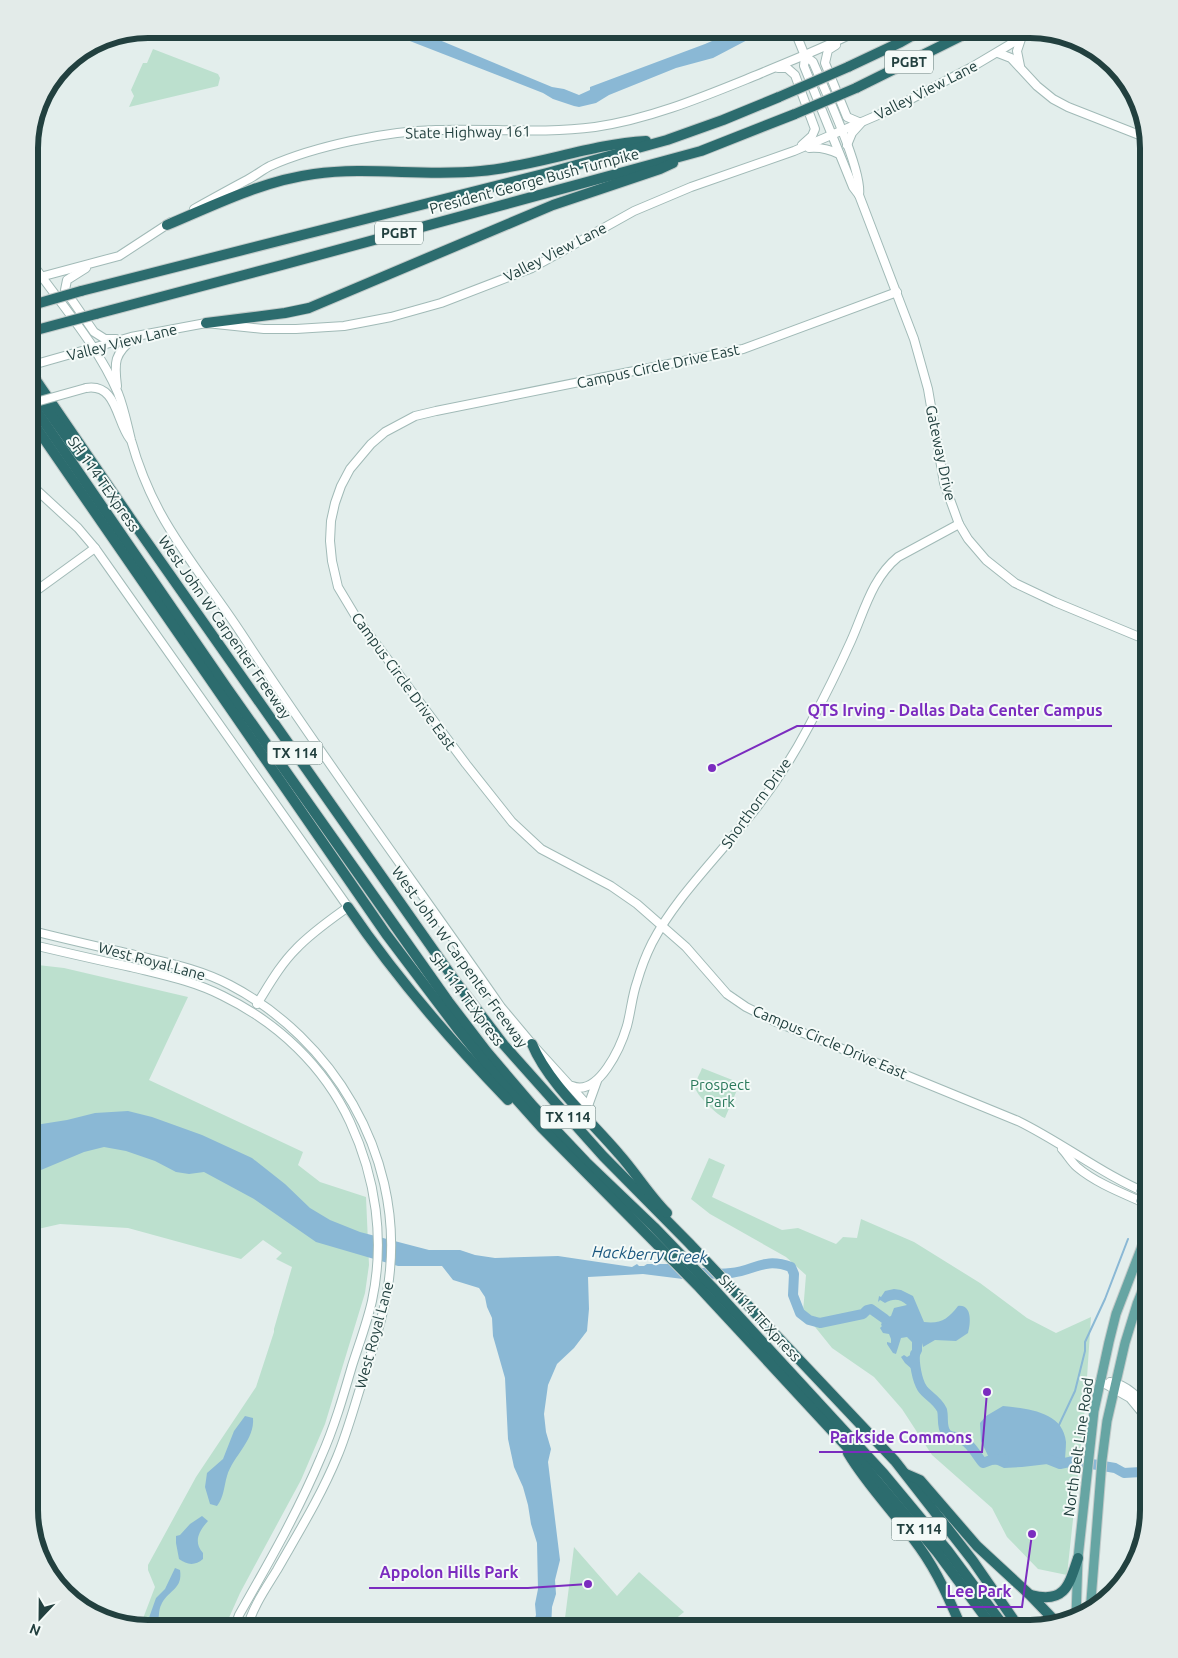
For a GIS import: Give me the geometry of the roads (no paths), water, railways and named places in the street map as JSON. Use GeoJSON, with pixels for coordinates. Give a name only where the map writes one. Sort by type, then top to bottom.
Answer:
{"type":"FeatureCollection","features":[{"type":"Feature","properties":{"kind":"highway","name":"President George Bush Turnpike"},"geometry":{"type":"LineString","coordinates":[[38,303],[666,140],[723,120],[779,97],[908,38]]}},
{"type":"Feature","properties":{"kind":"highway","name":"President George Bush Turnpike"},"geometry":{"type":"LineString","coordinates":[[38,330],[701,151],[856,88],[957,38]]}},
{"type":"Feature","properties":{"kind":"highway"},"geometry":{"type":"LineString","coordinates":[[167,225],[218,202],[295,177],[342,172],[446,173],[480,171],[543,161],[626,142],[666,140]]}},
{"type":"Feature","properties":{"kind":"highway"},"geometry":{"type":"LineString","coordinates":[[206,323],[309,308],[554,205],[660,169],[701,151]]}},
{"type":"Feature","properties":{"kind":"highway","name":"West John W Carpenter Freeway"},"geometry":{"type":"LineString","coordinates":[[38,383],[135,525],[475,1007],[524,1068],[603,1156],[731,1287],[905,1474],[973,1560],[1014,1620]]}},
{"type":"Feature","properties":{"kind":"highway","name":"SH 114 TEXpress"},"geometry":{"type":"LineString","coordinates":[[38,397],[125,519],[135,525]]}},
{"type":"Feature","properties":{"kind":"highway","name":"SH 114 TEXpress"},"geometry":{"type":"LineString","coordinates":[[38,413],[228,688],[448,1001],[487,1052],[533,1106],[586,1162],[654,1227],[712,1287],[901,1494],[972,1581],[1000,1620]]}},
{"type":"Feature","properties":{"kind":"highway","name":"TX 114"},"geometry":{"type":"LineString","coordinates":[[38,430],[386,934],[457,1028],[541,1127],[700,1287],[837,1435],[938,1552],[987,1620]]}},
{"type":"Feature","properties":{"kind":"highway"},"geometry":{"type":"LineString","coordinates":[[228,688],[256,734],[305,806],[307,820]]}},
{"type":"Feature","properties":{"kind":"highway"},"geometry":{"type":"LineString","coordinates":[[348,907],[394,972],[466,1056],[510,1102],[541,1127]]}},
{"type":"Feature","properties":{"kind":"highway"},"geometry":{"type":"LineString","coordinates":[[532,1044],[538,1060],[593,1127],[618,1152],[660,1207],[686,1233],[689,1243]]}},
{"type":"Feature","properties":{"kind":"highway"},"geometry":{"type":"LineString","coordinates":[[837,1435],[855,1466],[930,1562],[958,1620]]}},
{"type":"Feature","properties":{"kind":"highway"},"geometry":{"type":"LineString","coordinates":[[905,1474],[920,1480],[977,1546],[1053,1618]]}},
{"type":"Feature","properties":{"kind":"highway"},"geometry":{"type":"LineString","coordinates":[[1030,1595],[1042,1598],[1054,1596],[1065,1591],[1071,1581],[1078,1558]]}},
{"type":"Feature","properties":{"kind":"main road","name":"Gateway Drive"},"geometry":{"type":"LineString","coordinates":[[798,38],[805,56],[804,66],[853,187],[859,195],[898,292],[914,339],[928,389],[944,483],[959,524],[968,539],[986,560],[1015,583],[1055,602],[1140,636]]}},
{"type":"Feature","properties":{"kind":"main road","name":"State Highway 161"},"geometry":{"type":"LineString","coordinates":[[38,279],[119,256],[167,225],[270,166],[307,154],[386,135],[428,130],[545,130],[594,127],[617,123],[670,108],[805,56],[843,38]]}},
{"type":"Feature","properties":{"kind":"main road"},"geometry":{"type":"LineString","coordinates":[[844,38],[828,50],[825,63],[847,116],[861,123],[852,133],[847,145]]}},
{"type":"Feature","properties":{"kind":"main road"},"geometry":{"type":"LineString","coordinates":[[998,53],[1021,39]]}},
{"type":"Feature","properties":{"kind":"main road"},"geometry":{"type":"LineString","coordinates":[[1020,66],[1017,51],[1021,39]]}},
{"type":"Feature","properties":{"kind":"main road"},"geometry":{"type":"LineString","coordinates":[[998,53],[1010,57],[1037,86],[1054,99],[1140,135]]}},
{"type":"Feature","properties":{"kind":"main road","name":"Valley View Lane"},"geometry":{"type":"LineString","coordinates":[[38,364],[135,336],[206,323],[264,329],[344,326],[391,317],[442,303],[532,268],[634,211],[691,188],[794,151],[917,98],[998,53]]}},
{"type":"Feature","properties":{"kind":"main road","name":"Gateway Drive"},"geometry":{"type":"LineString","coordinates":[[805,56],[813,62],[842,131],[860,185],[859,195]]}},
{"type":"Feature","properties":{"kind":"main road"},"geometry":{"type":"LineString","coordinates":[[774,68],[787,68],[795,75],[815,129],[812,136],[794,151]]}},
{"type":"Feature","properties":{"kind":"main road"},"geometry":{"type":"LineString","coordinates":[[794,151],[818,147],[839,154]]}},
{"type":"Feature","properties":{"kind":"main road"},"geometry":{"type":"LineString","coordinates":[[92,264],[67,280],[65,290],[98,335],[109,340],[135,336]]}},
{"type":"Feature","properties":{"kind":"main road","name":"West John W Carpenter Freeway"},"geometry":{"type":"LineString","coordinates":[[38,272],[93,348],[118,393],[132,441],[161,514],[205,583],[498,1002],[532,1044],[590,1107]]}},
{"type":"Feature","properties":{"kind":"main road","name":"Campus Circle Drive East"},"geometry":{"type":"LineString","coordinates":[[898,292],[742,349],[414,416],[385,432],[371,444],[350,470],[341,486],[331,521],[332,562],[338,587],[356,617],[466,764],[524,834],[541,849],[611,886],[637,904],[686,947],[727,994],[762,1016],[1018,1121],[1081,1156],[1108,1174],[1140,1188]]}},
{"type":"Feature","properties":{"kind":"main road"},"geometry":{"type":"LineString","coordinates":[[118,393],[115,372],[116,359],[123,347],[135,336]]}},
{"type":"Feature","properties":{"kind":"main road"},"geometry":{"type":"LineString","coordinates":[[38,401],[86,388],[95,387],[104,390],[111,398],[124,431],[132,441]]}},
{"type":"Feature","properties":{"kind":"main road"},"geometry":{"type":"LineString","coordinates":[[38,491],[78,528],[95,548],[348,907],[320,926],[296,949],[283,964],[251,1012]]}},
{"type":"Feature","properties":{"kind":"main road","name":"Shorthorn Drive"},"geometry":{"type":"LineString","coordinates":[[590,1107],[597,1081],[618,1048],[626,1028],[642,963],[662,926],[691,886],[755,810],[787,763],[809,727],[836,676],[880,576],[891,562],[898,557],[959,524]]}},
{"type":"Feature","properties":{"kind":"main road"},"geometry":{"type":"LineString","coordinates":[[38,589],[95,548]]}},
{"type":"Feature","properties":{"kind":"main road","name":"West Royal Lane"},"geometry":{"type":"LineString","coordinates":[[38,932],[185,966],[230,984],[258,1001],[307,1042],[342,1084],[370,1137],[384,1178],[391,1235],[390,1269],[387,1291],[373,1345],[337,1458],[261,1597],[251,1620]]}},
{"type":"Feature","properties":{"kind":"main road","name":"West Royal Lane"},"geometry":{"type":"LineString","coordinates":[[38,946],[181,979],[216,992],[268,1023],[310,1060],[331,1088],[341,1103],[364,1158],[374,1199],[378,1240],[370,1311],[323,1455],[282,1538],[237,1620]]}},
{"type":"Feature","properties":{"kind":"main road"},"geometry":{"type":"LineString","coordinates":[[569,1085],[581,1089],[597,1081]]}},
{"type":"Feature","properties":{"kind":"main road","name":"Campus Circle Drive East"},"geometry":{"type":"LineString","coordinates":[[1059,1145],[1076,1166],[1094,1178],[1140,1201]]}},
{"type":"Feature","properties":{"kind":"main road","name":"North Belt Line Road"},"geometry":{"type":"LineString","coordinates":[[1076,1610],[1078,1558],[1090,1438],[1100,1381],[1116,1314],[1140,1251]]}},
{"type":"Feature","properties":{"kind":"main road","name":"North Belt Line Road"},"geometry":{"type":"LineString","coordinates":[[1091,1602],[1104,1440],[1114,1386],[1130,1326],[1140,1299]]}},
{"type":"Feature","properties":{"kind":"main road"},"geometry":{"type":"LineString","coordinates":[[360,1341],[373,1345]]}},
{"type":"Feature","properties":{"kind":"main road"},"geometry":{"type":"LineString","coordinates":[[1100,1381],[1131,1391],[1140,1402]]}},
{"type":"Feature","properties":{"kind":"main road"},"geometry":{"type":"LineString","coordinates":[[1114,1386],[1130,1398],[1140,1410]]}},
{"type":"Feature","properties":{"kind":"water"},"geometry":{"type":"Polygon","coordinates":[[[402,38],[435,38],[552,87],[579,95],[590,90],[590,87],[719,38],[751,38],[713,58],[676,68],[609,95],[596,103],[579,107],[553,99],[543,93],[402,38]]]}},
{"type":"Feature","properties":{"kind":"water"},"geometry":{"type":"Polygon","coordinates":[[[128,1111],[152,1117],[202,1135],[252,1158],[285,1184],[310,1208],[330,1220],[360,1232],[429,1250],[460,1250],[475,1255],[495,1258],[558,1256],[632,1267],[637,1264],[644,1266],[647,1264],[669,1264],[683,1279],[643,1274],[588,1277],[589,1309],[587,1331],[574,1348],[557,1364],[548,1385],[544,1414],[546,1432],[551,1449],[548,1462],[560,1560],[555,1580],[556,1594],[552,1607],[551,1620],[535,1620],[538,1589],[537,1543],[523,1487],[514,1467],[508,1439],[505,1378],[493,1336],[492,1318],[485,1297],[479,1288],[453,1280],[442,1266],[398,1266],[316,1242],[254,1199],[204,1172],[189,1174],[176,1172],[155,1161],[126,1151],[104,1147],[84,1152],[38,1171],[38,1125],[95,1113],[128,1111]]]}},
{"type":"Feature","properties":{"kind":"water"},"geometry":{"type":"Polygon","coordinates":[[[894,1289],[913,1296],[924,1322],[944,1320],[958,1306],[963,1306],[968,1311],[970,1320],[968,1333],[956,1341],[935,1340],[923,1347],[922,1343],[922,1351],[913,1370],[901,1357],[904,1355],[907,1357],[912,1354],[912,1342],[907,1337],[901,1338],[896,1354],[893,1353],[887,1344],[887,1342],[891,1343],[889,1334],[883,1333],[880,1328],[883,1319],[872,1313],[874,1310],[888,1317],[891,1316],[894,1308],[907,1305],[897,1300],[885,1303],[880,1300],[878,1302],[879,1296],[881,1297],[885,1291],[894,1289]]]}},
{"type":"Feature","properties":{"kind":"water"},"geometry":{"type":"Polygon","coordinates":[[[1003,1406],[1033,1411],[1051,1418],[1058,1424],[1066,1442],[1065,1462],[1004,1468],[991,1462],[981,1441],[980,1423],[986,1416],[1003,1406]]]}},
{"type":"Feature","properties":{"kind":"water"},"geometry":{"type":"Polygon","coordinates":[[[245,1416],[253,1418],[251,1434],[230,1469],[219,1503],[217,1506],[210,1504],[205,1487],[207,1473],[223,1459],[234,1431],[245,1416]]]}},
{"type":"Feature","properties":{"kind":"water"},"geometry":{"type":"Polygon","coordinates":[[[202,1516],[208,1521],[198,1537],[198,1545],[203,1553],[203,1559],[194,1564],[185,1563],[179,1559],[176,1536],[180,1535],[190,1524],[202,1516]]]}},
{"type":"Feature","properties":{"kind":"water"},"geometry":{"type":"Polygon","coordinates":[[[175,1568],[180,1570],[179,1581],[162,1603],[158,1620],[148,1620],[156,1598],[165,1589],[175,1568]]]}},
{"type":"Feature","properties":{"kind":"waterway"},"geometry":{"type":"LineString","coordinates":[[1059,1425],[1075,1391],[1085,1351],[1085,1342],[1105,1299],[1128,1239]]}},
{"type":"Feature","properties":{"kind":"waterway","name":"Hackberry Creek"},"geometry":{"type":"LineString","coordinates":[[692,1272],[726,1274],[760,1265],[782,1264],[791,1267],[794,1274],[793,1295],[800,1313],[809,1320],[820,1323],[863,1314],[871,1309],[885,1319]]}},
{"type":"Feature","properties":{"kind":"waterway","name":"Hackberry Creek"},"geometry":{"type":"LineString","coordinates":[[915,1354],[916,1371],[920,1385],[942,1410],[946,1433],[966,1442],[983,1463],[1004,1459]]}},
{"type":"Feature","properties":{"kind":"waterway","name":"Hackberry Creek"},"geometry":{"type":"LineString","coordinates":[[1045,1458],[1060,1464],[1074,1461],[1115,1468],[1124,1473],[1140,1472]]}},
{"type":"Feature","properties":{"kind":"place","name":"QTS Irving - Dallas Data Center Campus"},"geometry":{"type":"Point","coordinates":[712,768]}},
{"type":"Feature","properties":{"kind":"place","name":"Parkside Commons"},"geometry":{"type":"Point","coordinates":[987,1392]}},
{"type":"Feature","properties":{"kind":"place","name":"Lee Park"},"geometry":{"type":"Point","coordinates":[1032,1534]}},
{"type":"Feature","properties":{"kind":"place","name":"Appolon Hills Park"},"geometry":{"type":"Point","coordinates":[588,1584]}},
{"type":"Feature","properties":{"kind":"park label","name":"Prospect Park"},"geometry":{"type":"Point","coordinates":[720,1092]}}]}
